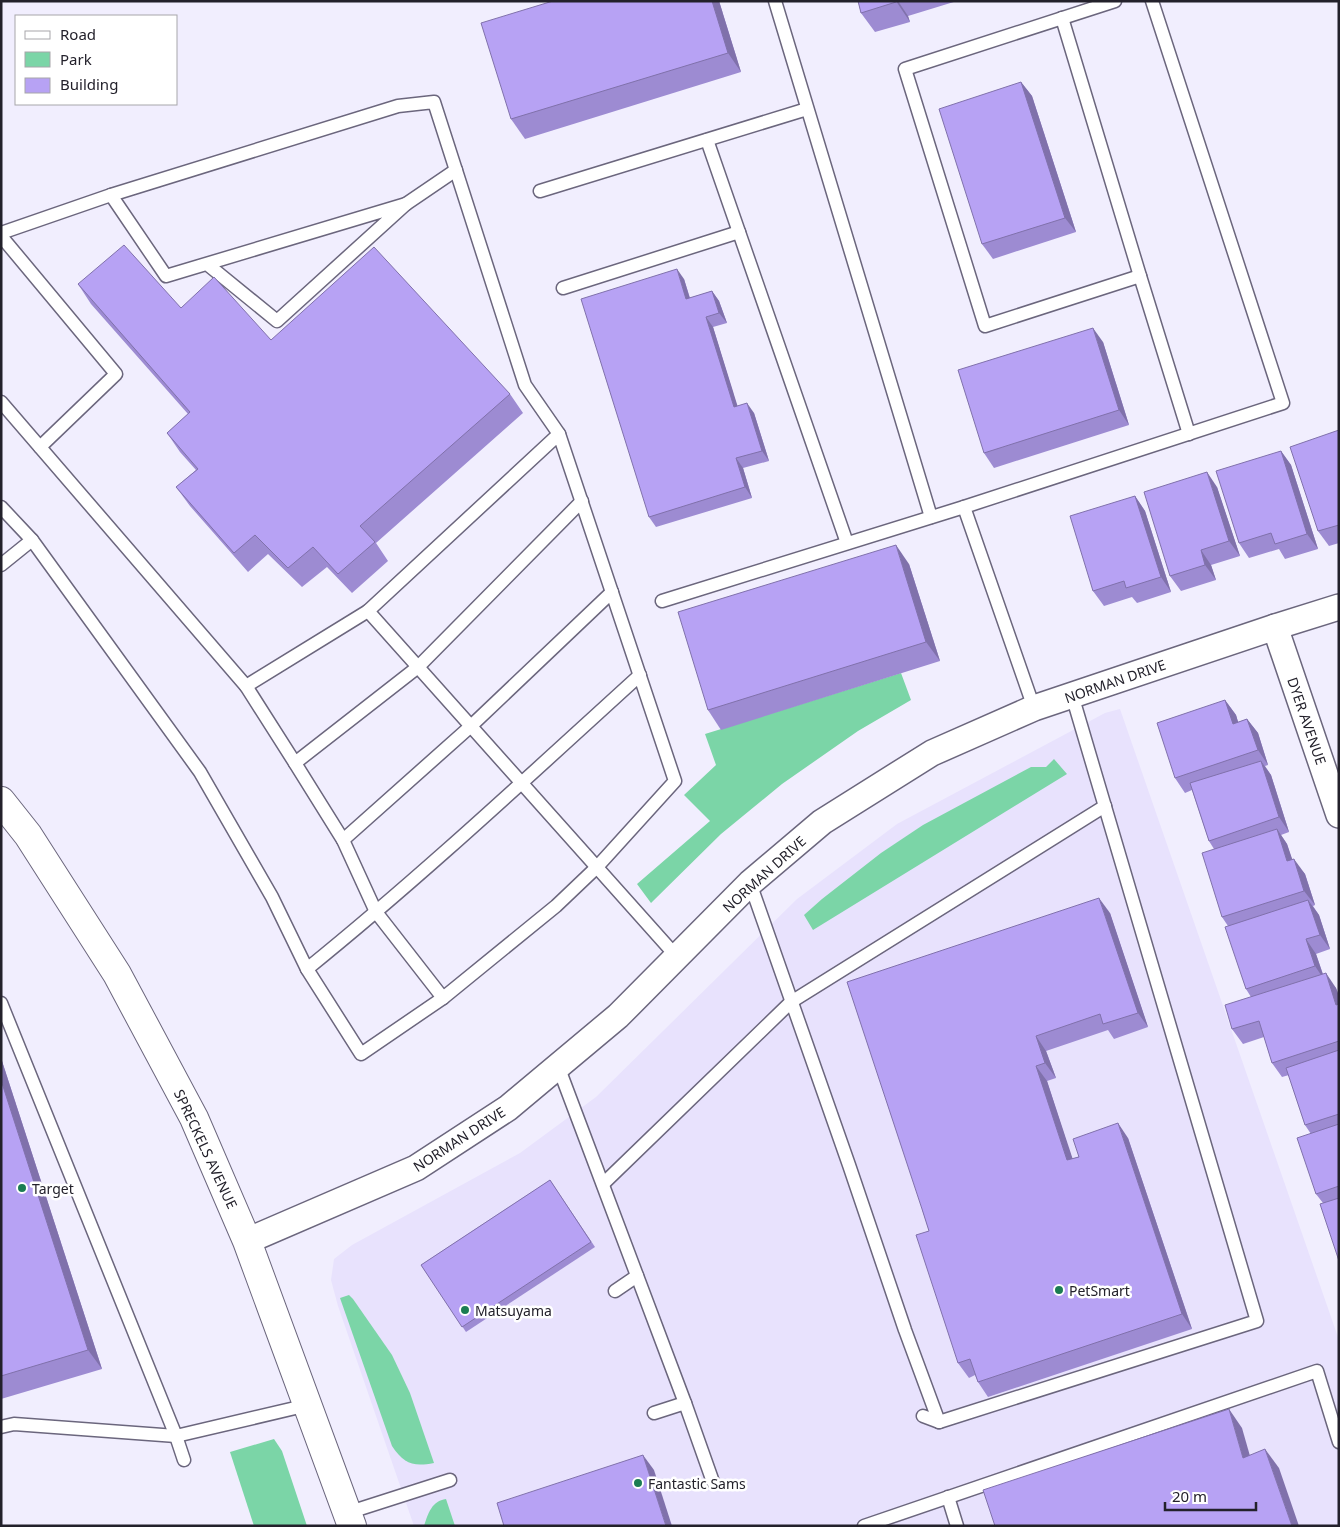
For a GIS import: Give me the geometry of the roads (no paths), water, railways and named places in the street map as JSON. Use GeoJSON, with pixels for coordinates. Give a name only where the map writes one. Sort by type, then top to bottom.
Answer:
{"type":"FeatureCollection","features":[{"type":"Feature","properties":{"kind":"street","name":"NORMAN DRIVE"},"geometry":{"type":"LineString","coordinates":[[247,1241],[416,1168],[508,1108],[618,1016],[750,884],[822,822],[932,754],[1034,708],[1339,607]]}},
{"type":"Feature","properties":{"kind":"street","name":"DYER AVENUE"},"geometry":{"type":"LineString","coordinates":[[1275,627],[1339,815]]}},
{"type":"Feature","properties":{"kind":"street","name":"SPRECKELS AVENUE"},"geometry":{"type":"LineString","coordinates":[[1,802],[28,835],[118,974],[194,1118],[247,1241],[350,1519]]}},
{"type":"Feature","properties":{"kind":"lane"},"geometry":{"type":"LineString","coordinates":[[775,1],[931,517]]}},
{"type":"Feature","properties":{"kind":"lane"},"geometry":{"type":"LineString","coordinates":[[1115,1],[904,69],[985,326],[1140,276]]}},
{"type":"Feature","properties":{"kind":"lane"},"geometry":{"type":"LineString","coordinates":[[662,601],[964,507],[1283,403],[1152,1]]}},
{"type":"Feature","properties":{"kind":"lane"},"geometry":{"type":"LineString","coordinates":[[1062,18],[1189,434]]}},
{"type":"Feature","properties":{"kind":"lane"},"geometry":{"type":"LineString","coordinates":[[1,508],[32,540],[200,772],[272,897],[307,969],[361,1054],[443,998],[556,906],[597,867],[676,781],[559,434],[525,385],[434,102],[398,106],[112,195],[1,234],[116,374],[40,447]]}},
{"type":"Feature","properties":{"kind":"lane"},"geometry":{"type":"LineString","coordinates":[[540,191],[807,108]]}},
{"type":"Feature","properties":{"kind":"lane"},"geometry":{"type":"LineString","coordinates":[[707,140],[847,543]]}},
{"type":"Feature","properties":{"kind":"lane"},"geometry":{"type":"LineString","coordinates":[[207,264],[277,321],[406,204],[456,170]]}},
{"type":"Feature","properties":{"kind":"lane"},"geometry":{"type":"LineString","coordinates":[[112,195],[166,276],[406,204]]}},
{"type":"Feature","properties":{"kind":"lane"},"geometry":{"type":"LineString","coordinates":[[563,288],[739,232]]}},
{"type":"Feature","properties":{"kind":"lane"},"geometry":{"type":"LineString","coordinates":[[1,402],[246,686],[343,840],[376,912],[443,998]]}},
{"type":"Feature","properties":{"kind":"lane"},"geometry":{"type":"LineString","coordinates":[[246,686],[368,611],[559,434]]}},
{"type":"Feature","properties":{"kind":"lane"},"geometry":{"type":"LineString","coordinates":[[295,762],[418,667],[582,501]]}},
{"type":"Feature","properties":{"kind":"lane"},"geometry":{"type":"LineString","coordinates":[[964,507],[1034,708]]}},
{"type":"Feature","properties":{"kind":"lane"},"geometry":{"type":"LineString","coordinates":[[1,565],[32,540]]}},
{"type":"Feature","properties":{"kind":"lane"},"geometry":{"type":"LineString","coordinates":[[343,840],[471,726],[612,592]]}},
{"type":"Feature","properties":{"kind":"lane"},"geometry":{"type":"LineString","coordinates":[[368,611],[677,957]]}},
{"type":"Feature","properties":{"kind":"lane"},"geometry":{"type":"LineString","coordinates":[[307,969],[376,912],[522,783],[640,675]]}},
{"type":"Feature","properties":{"kind":"lane"},"geometry":{"type":"LineString","coordinates":[[923,1416],[939,1422],[1257,1321],[1072,695]]}},
{"type":"Feature","properties":{"kind":"lane"},"geometry":{"type":"LineString","coordinates":[[603,1184],[791,1002],[1105,806]]}},
{"type":"Feature","properties":{"kind":"lane"},"geometry":{"type":"LineString","coordinates":[[750,884],[905,1330],[939,1422]]}},
{"type":"Feature","properties":{"kind":"lane"},"geometry":{"type":"LineString","coordinates":[[1,1004],[176,1436],[184,1460]]}},
{"type":"Feature","properties":{"kind":"lane"},"geometry":{"type":"LineString","coordinates":[[558,1066],[713,1482]]}},
{"type":"Feature","properties":{"kind":"lane"},"geometry":{"type":"LineString","coordinates":[[615,1292],[637,1276]]}},
{"type":"Feature","properties":{"kind":"lane"},"geometry":{"type":"LineString","coordinates":[[864,1526],[1317,1371],[1339,1442]]}},
{"type":"Feature","properties":{"kind":"lane"},"geometry":{"type":"LineString","coordinates":[[654,1413],[685,1403]]}},
{"type":"Feature","properties":{"kind":"lane"},"geometry":{"type":"LineString","coordinates":[[1,1428],[14,1424],[176,1436],[308,1405]]}},
{"type":"Feature","properties":{"kind":"lane"},"geometry":{"type":"LineString","coordinates":[[350,1519],[450,1480]]}},
{"type":"Feature","properties":{"kind":"lane"},"geometry":{"type":"LineString","coordinates":[[948,1497],[957,1526]]}},
{"type":"Feature","properties":{"kind":"place","name":"Target"},"geometry":{"type":"Point","coordinates":[22,1188]}},
{"type":"Feature","properties":{"kind":"place","name":"PetSmart"},"geometry":{"type":"Point","coordinates":[1059,1290]}},
{"type":"Feature","properties":{"kind":"place","name":"Matsuyama"},"geometry":{"type":"Point","coordinates":[465,1310]}},
{"type":"Feature","properties":{"kind":"place","name":"Fantastic Sams"},"geometry":{"type":"Point","coordinates":[638,1483]}}]}
